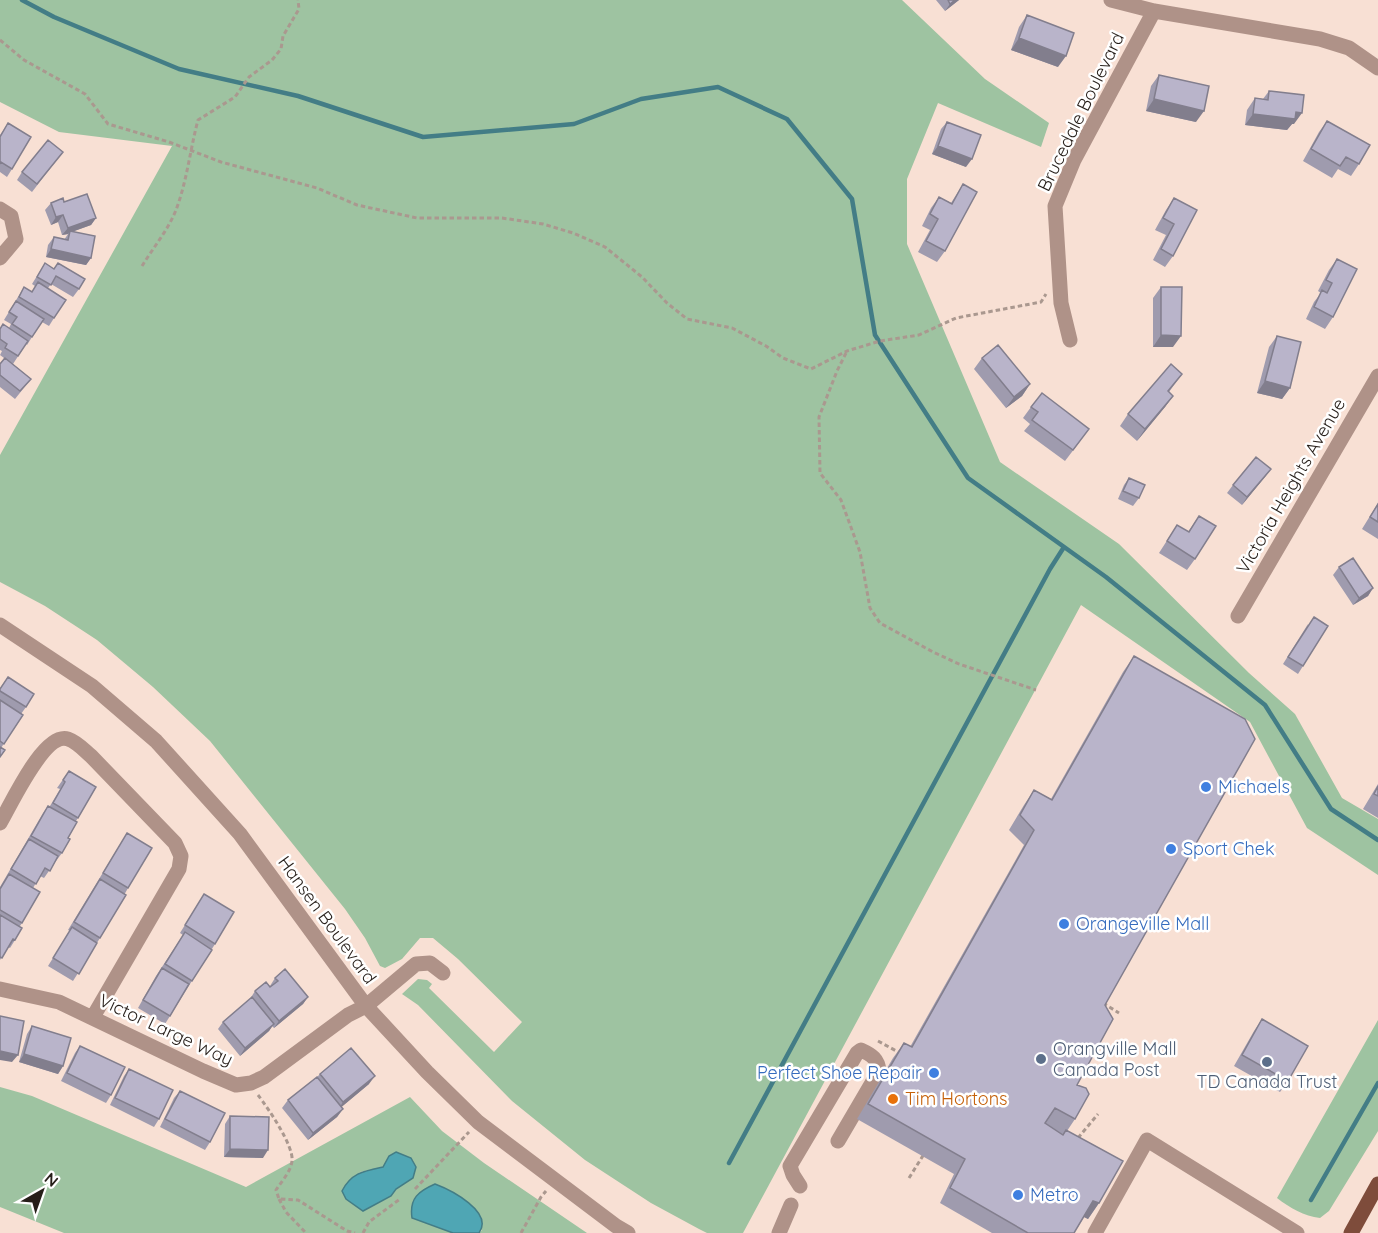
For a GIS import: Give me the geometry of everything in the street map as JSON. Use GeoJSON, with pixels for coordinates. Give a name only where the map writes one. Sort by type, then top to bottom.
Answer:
{"type":"FeatureCollection","features":[{"type":"Feature","properties":{"kind":"main road"},"geometry":{"type":"LineString","coordinates":[[1351,1233],[1378,1184]]}},
{"type":"Feature","properties":{"kind":"street"},"geometry":{"type":"LineString","coordinates":[[1111,0],[1154,11],[1320,39],[1349,48],[1378,68]]}},
{"type":"Feature","properties":{"kind":"street","name":"Brucedale Boulevard"},"geometry":{"type":"LineString","coordinates":[[1070,340],[1061,303],[1055,206],[1074,160],[1154,11]]}},
{"type":"Feature","properties":{"kind":"street"},"geometry":{"type":"LineString","coordinates":[[0,209],[11,216],[16,239],[0,258]]}},
{"type":"Feature","properties":{"kind":"street","name":"Victoria Heights Avenue"},"geometry":{"type":"LineString","coordinates":[[1238,616],[1378,376]]}},
{"type":"Feature","properties":{"kind":"street","name":"Hansen Boulevard"},"geometry":{"type":"LineString","coordinates":[[0,625],[92,686],[156,741],[240,834],[366,1006],[427,1072],[478,1122],[628,1233]]}},
{"type":"Feature","properties":{"kind":"street"},"geometry":{"type":"LineString","coordinates":[[0,823],[48,744],[60,738],[67,738],[80,745],[175,843],[180,856],[179,869],[93,1017]]}},
{"type":"Feature","properties":{"kind":"street"},"geometry":{"type":"LineString","coordinates":[[251,1083],[264,1077],[348,1015],[366,1006],[416,964],[430,963],[443,973]]}},
{"type":"Feature","properties":{"kind":"street","name":"Victor Large Way"},"geometry":{"type":"LineString","coordinates":[[0,989],[59,1002],[236,1085],[251,1083]]}},
{"type":"Feature","properties":{"kind":"street"},"geometry":{"type":"LineString","coordinates":[[800,1186],[790,1166],[857,1053],[861,1050],[871,1054],[878,1062],[879,1071],[838,1141]]}},
{"type":"Feature","properties":{"kind":"street"},"geometry":{"type":"LineString","coordinates":[[1095,1233],[1147,1140],[1297,1233]]}},
{"type":"Feature","properties":{"kind":"street"},"geometry":{"type":"LineString","coordinates":[[779,1233],[791,1205]]}},
{"type":"Feature","properties":{"kind":"path"},"geometry":{"type":"LineString","coordinates":[[142,266],[175,212],[198,120],[235,97],[249,77],[272,60],[281,49],[283,36],[299,9],[298,0]]}},
{"type":"Feature","properties":{"kind":"path"},"geometry":{"type":"LineString","coordinates":[[0,40],[24,60],[85,94],[108,124],[160,139],[221,162],[317,188],[357,205],[417,218],[502,218],[543,224],[573,232],[605,247],[642,277],[687,320],[732,328],[783,358],[812,369],[847,351],[879,342],[919,335],[956,318],[1041,302]]}},
{"type":"Feature","properties":{"kind":"path"},"geometry":{"type":"LineString","coordinates":[[847,351],[819,417],[820,473],[841,500],[860,552],[870,608],[880,623],[933,652],[959,664],[1036,690]]}},
{"type":"Feature","properties":{"kind":"path"},"geometry":{"type":"LineString","coordinates":[[1093,998],[1119,1013]]}},
{"type":"Feature","properties":{"kind":"path"},"geometry":{"type":"LineString","coordinates":[[878,1041],[905,1056]]}},
{"type":"Feature","properties":{"kind":"path"},"geometry":{"type":"LineString","coordinates":[[251,1083],[274,1116],[292,1150],[292,1163],[276,1190],[286,1212],[306,1233]]}},
{"type":"Feature","properties":{"kind":"path"},"geometry":{"type":"LineString","coordinates":[[1072,1145],[1098,1114]]}},
{"type":"Feature","properties":{"kind":"path"},"geometry":{"type":"LineString","coordinates":[[415,1189],[478,1122]]}},
{"type":"Feature","properties":{"kind":"path"},"geometry":{"type":"LineString","coordinates":[[909,1178],[929,1146]]}},
{"type":"Feature","properties":{"kind":"path"},"geometry":{"type":"LineString","coordinates":[[521,1233],[541,1197],[556,1181]]}},
{"type":"Feature","properties":{"kind":"path"},"geometry":{"type":"LineString","coordinates":[[279,1198],[298,1200],[347,1231],[355,1233]]}},
{"type":"Feature","properties":{"kind":"path"},"geometry":{"type":"LineString","coordinates":[[363,1233],[369,1222],[400,1199]]}},
{"type":"Feature","properties":{"kind":"green space"},"geometry":{"type":"Polygon","coordinates":[[[0,0],[902,0],[985,79],[1049,123],[1041,147],[938,103],[907,179],[907,244],[1000,462],[1119,544],[1249,673],[1295,714],[1342,798],[1378,819],[1378,875],[1307,828],[1250,722],[1081,605],[743,1233],[707,1233],[651,1203],[585,1160],[512,1101],[418,1005],[402,994],[418,979],[427,980],[432,984],[429,988],[494,1052],[522,1022],[458,959],[433,938],[420,938],[402,959],[385,968],[380,966],[365,938],[345,909],[210,741],[153,687],[97,640],[45,606],[0,582],[0,455],[172,146],[59,132],[0,102],[0,0]]]}},
{"type":"Feature","properties":{"kind":"green space"},"geometry":{"type":"Polygon","coordinates":[[[1378,1020],[1378,1131],[1329,1211],[1320,1218],[1314,1217],[1292,1208],[1277,1198],[1378,1020]]]}},
{"type":"Feature","properties":{"kind":"green space"},"geometry":{"type":"Polygon","coordinates":[[[0,1087],[32,1096],[246,1187],[410,1097],[442,1131],[484,1163],[587,1233],[479,1233],[482,1230],[412,1217],[453,1233],[64,1233],[0,1207],[0,1087]],[[383,1167],[360,1172],[346,1199],[363,1211],[391,1196],[404,1184],[383,1167]]]}},
{"type":"Feature","properties":{"kind":"water"},"geometry":{"type":"Polygon","coordinates":[[[396,1152],[411,1158],[416,1167],[413,1178],[396,1189],[391,1196],[363,1211],[346,1199],[342,1191],[350,1180],[364,1172],[383,1167],[389,1156],[396,1152]]]}},
{"type":"Feature","properties":{"kind":"water"},"geometry":{"type":"Polygon","coordinates":[[[435,1184],[451,1191],[476,1210],[481,1217],[482,1225],[479,1233],[453,1233],[412,1218],[412,1205],[416,1196],[435,1184]]]}},
{"type":"Feature","properties":{"kind":"building"},"geometry":{"type":"Polygon","coordinates":[[[1027,15],[1074,33],[1066,56],[1019,38],[1027,15]]]}},
{"type":"Feature","properties":{"kind":"building"},"geometry":{"type":"Polygon","coordinates":[[[1159,75],[1209,86],[1204,111],[1154,99],[1159,75]]]}},
{"type":"Feature","properties":{"kind":"building"},"geometry":{"type":"Polygon","coordinates":[[[1269,91],[1304,95],[1302,113],[1296,112],[1295,119],[1253,114],[1255,98],[1268,100],[1269,91]]]}},
{"type":"Feature","properties":{"kind":"building"},"geometry":{"type":"Polygon","coordinates":[[[1327,121],[1370,145],[1359,164],[1346,157],[1340,166],[1311,149],[1327,121]]]}},
{"type":"Feature","properties":{"kind":"building"},"geometry":{"type":"Polygon","coordinates":[[[947,122],[981,135],[972,159],[938,146],[947,122]]]}},
{"type":"Feature","properties":{"kind":"building"},"geometry":{"type":"Polygon","coordinates":[[[8,123],[31,137],[12,169],[1,162],[0,164],[0,137],[8,123]]]}},
{"type":"Feature","properties":{"kind":"building"},"geometry":{"type":"Polygon","coordinates":[[[48,140],[63,152],[37,184],[22,172],[48,140]]]}},
{"type":"Feature","properties":{"kind":"building"},"geometry":{"type":"Polygon","coordinates":[[[963,184],[977,192],[945,251],[926,241],[938,219],[930,214],[939,197],[952,204],[963,184]]]}},
{"type":"Feature","properties":{"kind":"building"},"geometry":{"type":"Polygon","coordinates":[[[87,194],[96,218],[68,228],[63,215],[56,217],[51,203],[63,198],[64,202],[87,194]]]}},
{"type":"Feature","properties":{"kind":"building"},"geometry":{"type":"Polygon","coordinates":[[[1174,198],[1197,210],[1173,256],[1161,249],[1174,224],[1163,218],[1174,198]]]}},
{"type":"Feature","properties":{"kind":"building"},"geometry":{"type":"Polygon","coordinates":[[[70,231],[95,236],[91,258],[51,249],[54,237],[68,240],[70,231]]]}},
{"type":"Feature","properties":{"kind":"building"},"geometry":{"type":"Polygon","coordinates":[[[1337,259],[1357,269],[1333,317],[1314,307],[1322,290],[1327,293],[1332,283],[1326,280],[1337,259]]]}},
{"type":"Feature","properties":{"kind":"building"},"geometry":{"type":"Polygon","coordinates":[[[45,263],[54,269],[58,263],[85,279],[79,289],[56,276],[51,285],[37,277],[45,263]]]}},
{"type":"Feature","properties":{"kind":"building"},"geometry":{"type":"Polygon","coordinates":[[[38,282],[66,300],[54,318],[19,297],[24,287],[32,292],[38,282]]]}},
{"type":"Feature","properties":{"kind":"building"},"geometry":{"type":"Polygon","coordinates":[[[1161,287],[1182,287],[1181,336],[1161,335],[1161,287]]]}},
{"type":"Feature","properties":{"kind":"building"},"geometry":{"type":"Polygon","coordinates":[[[16,301],[44,319],[32,337],[12,324],[17,317],[9,312],[16,301]]]}},
{"type":"Feature","properties":{"kind":"building"},"geometry":{"type":"Polygon","coordinates":[[[3,324],[28,341],[18,356],[5,348],[7,344],[0,339],[0,329],[3,324]]]}},
{"type":"Feature","properties":{"kind":"building"},"geometry":{"type":"Polygon","coordinates":[[[1277,336],[1301,342],[1290,388],[1265,381],[1277,336]]]}},
{"type":"Feature","properties":{"kind":"building"},"geometry":{"type":"Polygon","coordinates":[[[998,345],[1030,384],[1014,397],[982,358],[998,345]]]}},
{"type":"Feature","properties":{"kind":"building"},"geometry":{"type":"Polygon","coordinates":[[[5,358],[31,379],[20,391],[0,375],[0,364],[5,358]]]}},
{"type":"Feature","properties":{"kind":"building"},"geometry":{"type":"Polygon","coordinates":[[[1171,364],[1182,374],[1168,391],[1173,396],[1145,429],[1128,414],[1171,364]]]}},
{"type":"Feature","properties":{"kind":"building"},"geometry":{"type":"Polygon","coordinates":[[[1042,393],[1089,429],[1073,450],[1032,420],[1038,412],[1031,407],[1042,393]]]}},
{"type":"Feature","properties":{"kind":"building"},"geometry":{"type":"Polygon","coordinates":[[[1256,457],[1271,469],[1247,497],[1233,485],[1256,457]]]}},
{"type":"Feature","properties":{"kind":"building"},"geometry":{"type":"Polygon","coordinates":[[[1129,478],[1145,485],[1139,498],[1123,491],[1129,478]]]}},
{"type":"Feature","properties":{"kind":"building"},"geometry":{"type":"Polygon","coordinates":[[[1378,504],[1378,522],[1370,517],[1378,504]]]}},
{"type":"Feature","properties":{"kind":"building"},"geometry":{"type":"Polygon","coordinates":[[[1199,516],[1216,526],[1195,559],[1167,541],[1177,525],[1189,532],[1199,516]]]}},
{"type":"Feature","properties":{"kind":"building"},"geometry":{"type":"Polygon","coordinates":[[[1353,558],[1373,588],[1359,598],[1339,567],[1353,558]]]}},
{"type":"Feature","properties":{"kind":"building"},"geometry":{"type":"Polygon","coordinates":[[[1314,617],[1328,626],[1303,666],[1288,657],[1314,617]]]}},
{"type":"Feature","properties":{"kind":"building","name":"Orangeville Mall"},"geometry":{"type":"Polygon","coordinates":[[[1134,656],[1245,719],[1255,739],[1105,1005],[1113,1019],[1077,1085],[1086,1088],[1089,1094],[1075,1119],[1055,1108],[1045,1123],[1063,1135],[1066,1130],[1123,1161],[1099,1203],[1093,1201],[1074,1233],[1028,1233],[950,1188],[965,1159],[868,1104],[904,1043],[912,1047],[1034,830],[1020,815],[1034,790],[1052,800],[1134,656]]]}},
{"type":"Feature","properties":{"kind":"building"},"geometry":{"type":"Polygon","coordinates":[[[8,677],[34,694],[26,707],[0,691],[8,677]]]}},
{"type":"Feature","properties":{"kind":"building"},"geometry":{"type":"Polygon","coordinates":[[[0,700],[23,715],[4,744],[0,741],[0,700]]]}},
{"type":"Feature","properties":{"kind":"building"},"geometry":{"type":"Polygon","coordinates":[[[0,747],[5,750],[0,757],[0,747]]]}},
{"type":"Feature","properties":{"kind":"building"},"geometry":{"type":"Polygon","coordinates":[[[69,771],[96,787],[78,818],[53,803],[69,771]]]}},
{"type":"Feature","properties":{"kind":"building"},"geometry":{"type":"Polygon","coordinates":[[[48,806],[77,822],[62,853],[31,836],[48,806]]]}},
{"type":"Feature","properties":{"kind":"building"},"geometry":{"type":"Polygon","coordinates":[[[127,833],[152,848],[128,888],[103,873],[127,833]]]}},
{"type":"Feature","properties":{"kind":"building"},"geometry":{"type":"Polygon","coordinates":[[[29,839],[58,856],[50,871],[45,868],[36,884],[11,869],[29,839]]]}},
{"type":"Feature","properties":{"kind":"building"},"geometry":{"type":"Polygon","coordinates":[[[9,874],[40,892],[22,923],[0,910],[0,889],[9,874]]]}},
{"type":"Feature","properties":{"kind":"building"},"geometry":{"type":"Polygon","coordinates":[[[100,879],[126,895],[100,938],[74,922],[100,879]]]}},
{"type":"Feature","properties":{"kind":"building"},"geometry":{"type":"Polygon","coordinates":[[[204,894],[234,912],[215,944],[185,925],[204,894]]]}},
{"type":"Feature","properties":{"kind":"building"},"geometry":{"type":"Polygon","coordinates":[[[0,915],[22,928],[2,958],[0,957],[0,915]]]}},
{"type":"Feature","properties":{"kind":"building"},"geometry":{"type":"Polygon","coordinates":[[[72,927],[97,943],[79,974],[53,958],[72,927]]]}},
{"type":"Feature","properties":{"kind":"building"},"geometry":{"type":"Polygon","coordinates":[[[185,932],[212,950],[192,981],[165,964],[185,932]]]}},
{"type":"Feature","properties":{"kind":"building"},"geometry":{"type":"Polygon","coordinates":[[[162,968],[189,984],[170,1016],[143,1000],[162,968]]]}},
{"type":"Feature","properties":{"kind":"building"},"geometry":{"type":"Polygon","coordinates":[[[285,969],[308,997],[279,1021],[255,991],[266,982],[270,987],[278,981],[275,978],[285,969]]]}},
{"type":"Feature","properties":{"kind":"building"},"geometry":{"type":"Polygon","coordinates":[[[252,997],[274,1024],[245,1048],[223,1022],[252,997]]]}},
{"type":"Feature","properties":{"kind":"building"},"geometry":{"type":"Polygon","coordinates":[[[0,1016],[24,1021],[18,1055],[0,1051],[0,1016]]]}},
{"type":"Feature","properties":{"kind":"building","name":"TD Canada Trust"},"geometry":{"type":"Polygon","coordinates":[[[1262,1019],[1308,1046],[1288,1081],[1242,1055],[1262,1019]]]}},
{"type":"Feature","properties":{"kind":"building"},"geometry":{"type":"Polygon","coordinates":[[[32,1026],[71,1038],[63,1066],[24,1054],[32,1026]]]}},
{"type":"Feature","properties":{"kind":"building"},"geometry":{"type":"Polygon","coordinates":[[[80,1046],[125,1067],[111,1095],[67,1073],[80,1046]]]}},
{"type":"Feature","properties":{"kind":"building"},"geometry":{"type":"Polygon","coordinates":[[[351,1048],[375,1076],[343,1102],[320,1074],[351,1048]]]}},
{"type":"Feature","properties":{"kind":"building"},"geometry":{"type":"Polygon","coordinates":[[[129,1069],[173,1090],[159,1119],[115,1098],[129,1069]]]}},
{"type":"Feature","properties":{"kind":"building"},"geometry":{"type":"Polygon","coordinates":[[[317,1077],[343,1109],[313,1133],[288,1100],[317,1077]]]}},
{"type":"Feature","properties":{"kind":"building"},"geometry":{"type":"Polygon","coordinates":[[[180,1091],[225,1113],[210,1142],[165,1119],[180,1091]]]}},
{"type":"Feature","properties":{"kind":"building"},"geometry":{"type":"Polygon","coordinates":[[[230,1116],[269,1117],[268,1150],[230,1149],[230,1116]]]}},
{"type":"Feature","properties":{"kind":"waterway"},"geometry":{"type":"LineString","coordinates":[[22,0],[54,17],[179,69],[298,96],[423,137],[574,124],[641,99],[718,87],[787,119],[852,199],[875,335],[968,478],[1106,577],[1265,705],[1331,809],[1378,840]]}},
{"type":"Feature","properties":{"kind":"waterway"},"geometry":{"type":"LineString","coordinates":[[729,1163],[1064,547]]}},
{"type":"Feature","properties":{"kind":"waterway"},"geometry":{"type":"LineString","coordinates":[[1311,1200],[1378,1083]]}},
{"type":"Feature","properties":{"kind":"place","name":"Michaels"},"geometry":{"type":"Point","coordinates":[1206,787]}},
{"type":"Feature","properties":{"kind":"place","name":"Sport Chek"},"geometry":{"type":"Point","coordinates":[1171,849]}},
{"type":"Feature","properties":{"kind":"place","name":"Orangeville Mall"},"geometry":{"type":"Point","coordinates":[1064,924]}},
{"type":"Feature","properties":{"kind":"place","name":"Orangville Mall Canada Post"},"geometry":{"type":"Point","coordinates":[1041,1059]}},
{"type":"Feature","properties":{"kind":"place","name":"TD Canada Trust"},"geometry":{"type":"Point","coordinates":[1267,1062]}},
{"type":"Feature","properties":{"kind":"place","name":"Perfect Shoe Repair"},"geometry":{"type":"Point","coordinates":[934,1073]}},
{"type":"Feature","properties":{"kind":"place","name":"Tim Hortons"},"geometry":{"type":"Point","coordinates":[893,1099]}},
{"type":"Feature","properties":{"kind":"place","name":"Metro"},"geometry":{"type":"Point","coordinates":[1018,1195]}}]}
